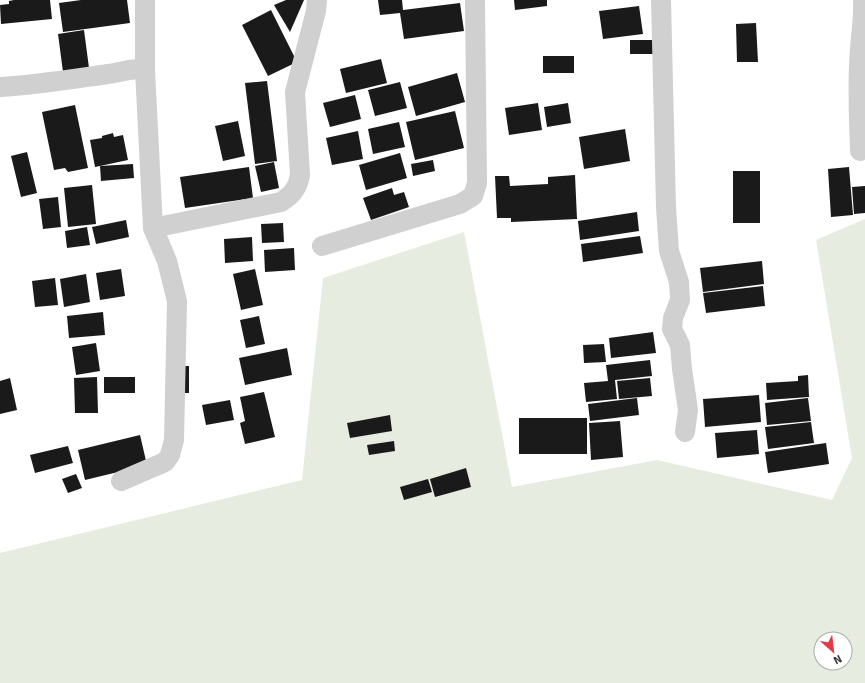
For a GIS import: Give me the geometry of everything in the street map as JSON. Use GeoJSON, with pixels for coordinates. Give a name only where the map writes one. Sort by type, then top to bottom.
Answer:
{"type":"FeatureCollection","features":[{"type":"Feature","properties":{"kind":"street"},"geometry":{"type":"LineString","coordinates":[[121,481],[165,462],[170,455],[174,440],[177,301],[167,261],[153,228],[145,70],[145,0]]}},
{"type":"Feature","properties":{"kind":"street"},"geometry":{"type":"LineString","coordinates":[[153,228],[281,202],[290,196],[296,189],[300,175],[295,92],[316,11],[317,0]]}},
{"type":"Feature","properties":{"kind":"street"},"geometry":{"type":"LineString","coordinates":[[322,246],[460,204],[473,196],[477,183],[475,0]]}},
{"type":"Feature","properties":{"kind":"street"},"geometry":{"type":"LineString","coordinates":[[661,0],[666,207],[669,251],[679,282],[680,300],[673,318],[672,329],[680,344],[688,410],[685,432]]}},
{"type":"Feature","properties":{"kind":"street"},"geometry":{"type":"LineString","coordinates":[[860,151],[858,97],[860,49],[864,13],[863,0]]}},
{"type":"Feature","properties":{"kind":"street"},"geometry":{"type":"LineString","coordinates":[[0,87],[110,74],[139,69],[145,70]]}},
{"type":"Feature","properties":{"kind":"shaded area"},"geometry":{"type":"Polygon","coordinates":[[[865,219],[865,683],[0,683],[0,553],[302,480],[323,278],[464,232],[512,487],[657,460],[832,500],[852,458],[816,240],[865,219]]]}},
{"type":"Feature","properties":{"kind":"building"},"geometry":{"type":"Polygon","coordinates":[[[50,0],[52,19],[1,24],[0,5],[9,4],[9,1],[50,0]]]}},
{"type":"Feature","properties":{"kind":"building"},"geometry":{"type":"Polygon","coordinates":[[[81,0],[127,0],[130,23],[63,32],[59,3],[81,0]]]}},
{"type":"Feature","properties":{"kind":"building"},"geometry":{"type":"Polygon","coordinates":[[[286,0],[304,0],[290,32],[274,5],[286,0]]]}},
{"type":"Feature","properties":{"kind":"building"},"geometry":{"type":"Polygon","coordinates":[[[378,0],[402,0],[403,10],[460,3],[464,31],[404,39],[400,13],[380,15],[378,0]]]}},
{"type":"Feature","properties":{"kind":"building"},"geometry":{"type":"Polygon","coordinates":[[[514,0],[547,0],[547,6],[515,10],[514,0]]]}},
{"type":"Feature","properties":{"kind":"building"},"geometry":{"type":"Polygon","coordinates":[[[639,6],[643,34],[603,39],[599,11],[639,6]]]}},
{"type":"Feature","properties":{"kind":"building"},"geometry":{"type":"Polygon","coordinates":[[[271,10],[297,62],[268,76],[242,25],[271,10]]]}},
{"type":"Feature","properties":{"kind":"building"},"geometry":{"type":"Polygon","coordinates":[[[756,23],[758,62],[737,62],[736,24],[756,23]]]}},
{"type":"Feature","properties":{"kind":"building"},"geometry":{"type":"Polygon","coordinates":[[[84,30],[89,68],[63,72],[58,34],[84,30]]]}},
{"type":"Feature","properties":{"kind":"building"},"geometry":{"type":"Polygon","coordinates":[[[630,40],[658,40],[658,54],[630,54],[630,40]]]}},
{"type":"Feature","properties":{"kind":"building"},"geometry":{"type":"Polygon","coordinates":[[[543,56],[574,56],[574,73],[543,73],[543,56]]]}},
{"type":"Feature","properties":{"kind":"building"},"geometry":{"type":"Polygon","coordinates":[[[381,59],[387,83],[346,93],[340,69],[381,59]]]}},
{"type":"Feature","properties":{"kind":"building"},"geometry":{"type":"Polygon","coordinates":[[[457,73],[465,102],[416,116],[408,87],[457,73]]]}},
{"type":"Feature","properties":{"kind":"building"},"geometry":{"type":"Polygon","coordinates":[[[267,81],[277,161],[255,164],[245,83],[267,81]]]}},
{"type":"Feature","properties":{"kind":"building"},"geometry":{"type":"Polygon","coordinates":[[[400,82],[407,108],[375,116],[368,90],[400,82]]]}},
{"type":"Feature","properties":{"kind":"building"},"geometry":{"type":"Polygon","coordinates":[[[355,95],[361,119],[330,127],[323,103],[355,95]]]}},
{"type":"Feature","properties":{"kind":"building"},"geometry":{"type":"Polygon","coordinates":[[[538,103],[542,130],[509,135],[505,108],[538,103]]]}},
{"type":"Feature","properties":{"kind":"building"},"geometry":{"type":"Polygon","coordinates":[[[568,103],[571,123],[547,127],[544,107],[568,103]]]}},
{"type":"Feature","properties":{"kind":"building"},"geometry":{"type":"Polygon","coordinates":[[[75,105],[88,168],[68,172],[65,168],[54,170],[42,112],[75,105]]]}},
{"type":"Feature","properties":{"kind":"building"},"geometry":{"type":"Polygon","coordinates":[[[455,111],[464,148],[415,160],[406,122],[455,111]]]}},
{"type":"Feature","properties":{"kind":"building"},"geometry":{"type":"Polygon","coordinates":[[[238,121],[245,156],[223,161],[215,126],[238,121]]]}},
{"type":"Feature","properties":{"kind":"building"},"geometry":{"type":"Polygon","coordinates":[[[399,122],[405,147],[373,154],[368,129],[399,122]]]}},
{"type":"Feature","properties":{"kind":"building"},"geometry":{"type":"Polygon","coordinates":[[[625,129],[630,161],[584,169],[579,137],[625,129]]]}},
{"type":"Feature","properties":{"kind":"building"},"geometry":{"type":"Polygon","coordinates":[[[358,131],[363,159],[332,165],[326,138],[358,131]]]}},
{"type":"Feature","properties":{"kind":"building"},"geometry":{"type":"Polygon","coordinates":[[[113,133],[114,137],[123,135],[128,160],[95,167],[90,140],[102,138],[102,136],[113,133]]]}},
{"type":"Feature","properties":{"kind":"building"},"geometry":{"type":"Polygon","coordinates":[[[27,152],[37,193],[21,197],[11,156],[27,152]]]}},
{"type":"Feature","properties":{"kind":"building"},"geometry":{"type":"Polygon","coordinates":[[[400,153],[407,178],[366,190],[359,165],[400,153]]]}},
{"type":"Feature","properties":{"kind":"building"},"geometry":{"type":"Polygon","coordinates":[[[433,160],[435,171],[413,176],[411,164],[433,160]]]}},
{"type":"Feature","properties":{"kind":"building"},"geometry":{"type":"Polygon","coordinates":[[[274,162],[279,188],[261,192],[255,166],[274,162]]]}},
{"type":"Feature","properties":{"kind":"building"},"geometry":{"type":"Polygon","coordinates":[[[133,164],[134,178],[101,181],[100,166],[133,164]]]}},
{"type":"Feature","properties":{"kind":"building"},"geometry":{"type":"Polygon","coordinates":[[[249,167],[253,198],[185,208],[180,177],[249,167]]]}},
{"type":"Feature","properties":{"kind":"building"},"geometry":{"type":"Polygon","coordinates":[[[849,167],[853,215],[831,217],[828,169],[849,167]]]}},
{"type":"Feature","properties":{"kind":"building"},"geometry":{"type":"Polygon","coordinates":[[[733,171],[760,171],[760,223],[733,223],[733,171]]]}},
{"type":"Feature","properties":{"kind":"building"},"geometry":{"type":"Polygon","coordinates":[[[575,175],[577,219],[511,222],[511,218],[497,218],[495,176],[509,176],[510,186],[548,184],[548,177],[575,175]]]}},
{"type":"Feature","properties":{"kind":"building"},"geometry":{"type":"Polygon","coordinates":[[[92,185],[96,224],[68,227],[64,188],[92,185]]]}},
{"type":"Feature","properties":{"kind":"building"},"geometry":{"type":"Polygon","coordinates":[[[865,186],[865,213],[854,214],[852,187],[865,186]]]}},
{"type":"Feature","properties":{"kind":"building"},"geometry":{"type":"Polygon","coordinates":[[[392,188],[394,195],[404,192],[409,207],[371,220],[363,198],[392,188]]]}},
{"type":"Feature","properties":{"kind":"building"},"geometry":{"type":"Polygon","coordinates":[[[58,197],[61,227],[43,229],[39,199],[58,197]]]}},
{"type":"Feature","properties":{"kind":"building"},"geometry":{"type":"Polygon","coordinates":[[[637,212],[639,231],[580,240],[578,221],[637,212]]]}},
{"type":"Feature","properties":{"kind":"building"},"geometry":{"type":"Polygon","coordinates":[[[126,220],[129,237],[96,244],[92,227],[126,220]]]}},
{"type":"Feature","properties":{"kind":"building"},"geometry":{"type":"Polygon","coordinates":[[[283,223],[284,242],[262,243],[261,224],[283,223]]]}},
{"type":"Feature","properties":{"kind":"building"},"geometry":{"type":"Polygon","coordinates":[[[87,227],[90,245],[67,248],[65,231],[87,227]]]}},
{"type":"Feature","properties":{"kind":"building"},"geometry":{"type":"Polygon","coordinates":[[[640,236],[643,253],[583,262],[581,244],[640,236]]]}},
{"type":"Feature","properties":{"kind":"building"},"geometry":{"type":"Polygon","coordinates":[[[252,237],[253,261],[225,263],[224,239],[252,237]]]}},
{"type":"Feature","properties":{"kind":"building"},"geometry":{"type":"Polygon","coordinates":[[[294,248],[295,270],[265,272],[264,250],[294,248]]]}},
{"type":"Feature","properties":{"kind":"building"},"geometry":{"type":"Polygon","coordinates":[[[762,261],[764,284],[703,292],[700,268],[762,261]]]}},
{"type":"Feature","properties":{"kind":"building"},"geometry":{"type":"Polygon","coordinates":[[[121,269],[125,296],[100,300],[96,273],[121,269]]]}},
{"type":"Feature","properties":{"kind":"building"},"geometry":{"type":"Polygon","coordinates":[[[255,269],[263,305],[241,310],[233,274],[255,269]]]}},
{"type":"Feature","properties":{"kind":"building"},"geometry":{"type":"Polygon","coordinates":[[[86,274],[90,302],[64,307],[60,279],[86,274]]]}},
{"type":"Feature","properties":{"kind":"building"},"geometry":{"type":"Polygon","coordinates":[[[55,278],[58,305],[35,307],[32,281],[55,278]]]}},
{"type":"Feature","properties":{"kind":"building"},"geometry":{"type":"Polygon","coordinates":[[[763,286],[765,306],[706,313],[703,293],[763,286]]]}},
{"type":"Feature","properties":{"kind":"building"},"geometry":{"type":"Polygon","coordinates":[[[103,312],[105,335],[69,338],[67,316],[103,312]]]}},
{"type":"Feature","properties":{"kind":"building"},"geometry":{"type":"Polygon","coordinates":[[[259,316],[265,344],[246,348],[240,320],[259,316]]]}},
{"type":"Feature","properties":{"kind":"building"},"geometry":{"type":"Polygon","coordinates":[[[653,332],[656,353],[611,358],[609,338],[653,332]]]}},
{"type":"Feature","properties":{"kind":"building"},"geometry":{"type":"Polygon","coordinates":[[[96,343],[100,371],[76,375],[72,347],[96,343]]]}},
{"type":"Feature","properties":{"kind":"building"},"geometry":{"type":"Polygon","coordinates":[[[604,344],[606,362],[584,363],[583,345],[604,344]]]}},
{"type":"Feature","properties":{"kind":"building"},"geometry":{"type":"Polygon","coordinates":[[[287,348],[292,375],[245,385],[239,358],[287,348]]]}},
{"type":"Feature","properties":{"kind":"building"},"geometry":{"type":"Polygon","coordinates":[[[650,360],[652,376],[615,380],[617,399],[586,402],[584,383],[608,381],[606,365],[650,360]]]}},
{"type":"Feature","properties":{"kind":"building"},"geometry":{"type":"Polygon","coordinates":[[[177,366],[189,366],[189,393],[177,393],[177,366]]]}},
{"type":"Feature","properties":{"kind":"building"},"geometry":{"type":"Polygon","coordinates":[[[808,375],[809,397],[767,400],[766,383],[798,381],[798,376],[808,375]]]}},
{"type":"Feature","properties":{"kind":"building"},"geometry":{"type":"Polygon","coordinates":[[[97,377],[98,413],[75,413],[74,378],[97,377]]]}},
{"type":"Feature","properties":{"kind":"building"},"geometry":{"type":"Polygon","coordinates":[[[104,377],[135,377],[135,393],[104,393],[104,377]]]}},
{"type":"Feature","properties":{"kind":"building"},"geometry":{"type":"Polygon","coordinates":[[[10,378],[17,410],[0,414],[0,381],[10,378]]]}},
{"type":"Feature","properties":{"kind":"building"},"geometry":{"type":"Polygon","coordinates":[[[650,378],[652,396],[619,399],[617,381],[650,378]]]}},
{"type":"Feature","properties":{"kind":"building"},"geometry":{"type":"Polygon","coordinates":[[[264,392],[275,437],[245,444],[240,423],[245,421],[240,397],[264,392]]]}},
{"type":"Feature","properties":{"kind":"building"},"geometry":{"type":"Polygon","coordinates":[[[759,395],[761,422],[705,427],[703,399],[759,395]]]}},
{"type":"Feature","properties":{"kind":"building"},"geometry":{"type":"Polygon","coordinates":[[[637,398],[639,415],[590,421],[588,404],[637,398]]]}},
{"type":"Feature","properties":{"kind":"building"},"geometry":{"type":"Polygon","coordinates":[[[808,398],[811,421],[767,425],[765,403],[808,398]]]}},
{"type":"Feature","properties":{"kind":"building"},"geometry":{"type":"Polygon","coordinates":[[[230,400],[234,420],[206,425],[202,405],[230,400]]]}},
{"type":"Feature","properties":{"kind":"building"},"geometry":{"type":"Polygon","coordinates":[[[390,415],[392,431],[350,438],[347,423],[390,415]]]}},
{"type":"Feature","properties":{"kind":"building"},"geometry":{"type":"Polygon","coordinates":[[[519,418],[587,418],[587,454],[519,454],[519,418]]]}},
{"type":"Feature","properties":{"kind":"building"},"geometry":{"type":"Polygon","coordinates":[[[620,421],[623,457],[591,460],[589,423],[620,421]]]}},
{"type":"Feature","properties":{"kind":"building"},"geometry":{"type":"Polygon","coordinates":[[[811,422],[814,443],[768,449],[765,427],[811,422]]]}},
{"type":"Feature","properties":{"kind":"building"},"geometry":{"type":"Polygon","coordinates":[[[757,430],[759,454],[717,458],[715,433],[757,430]]]}},
{"type":"Feature","properties":{"kind":"building"},"geometry":{"type":"Polygon","coordinates":[[[140,435],[147,465],[85,480],[78,450],[140,435]]]}},
{"type":"Feature","properties":{"kind":"building"},"geometry":{"type":"Polygon","coordinates":[[[394,441],[395,451],[369,455],[367,445],[394,441]]]}},
{"type":"Feature","properties":{"kind":"building"},"geometry":{"type":"Polygon","coordinates":[[[826,443],[829,464],[768,473],[765,452],[826,443]]]}},
{"type":"Feature","properties":{"kind":"building"},"geometry":{"type":"Polygon","coordinates":[[[68,446],[73,463],[35,473],[30,455],[68,446]]]}},
{"type":"Feature","properties":{"kind":"building"},"geometry":{"type":"Polygon","coordinates":[[[466,468],[471,487],[435,497],[430,479],[466,468]]]}},
{"type":"Feature","properties":{"kind":"building"},"geometry":{"type":"Polygon","coordinates":[[[76,474],[82,488],[68,493],[62,479],[76,474]]]}},
{"type":"Feature","properties":{"kind":"building"},"geometry":{"type":"Polygon","coordinates":[[[428,479],[432,492],[404,500],[400,487],[428,479]]]}}]}
